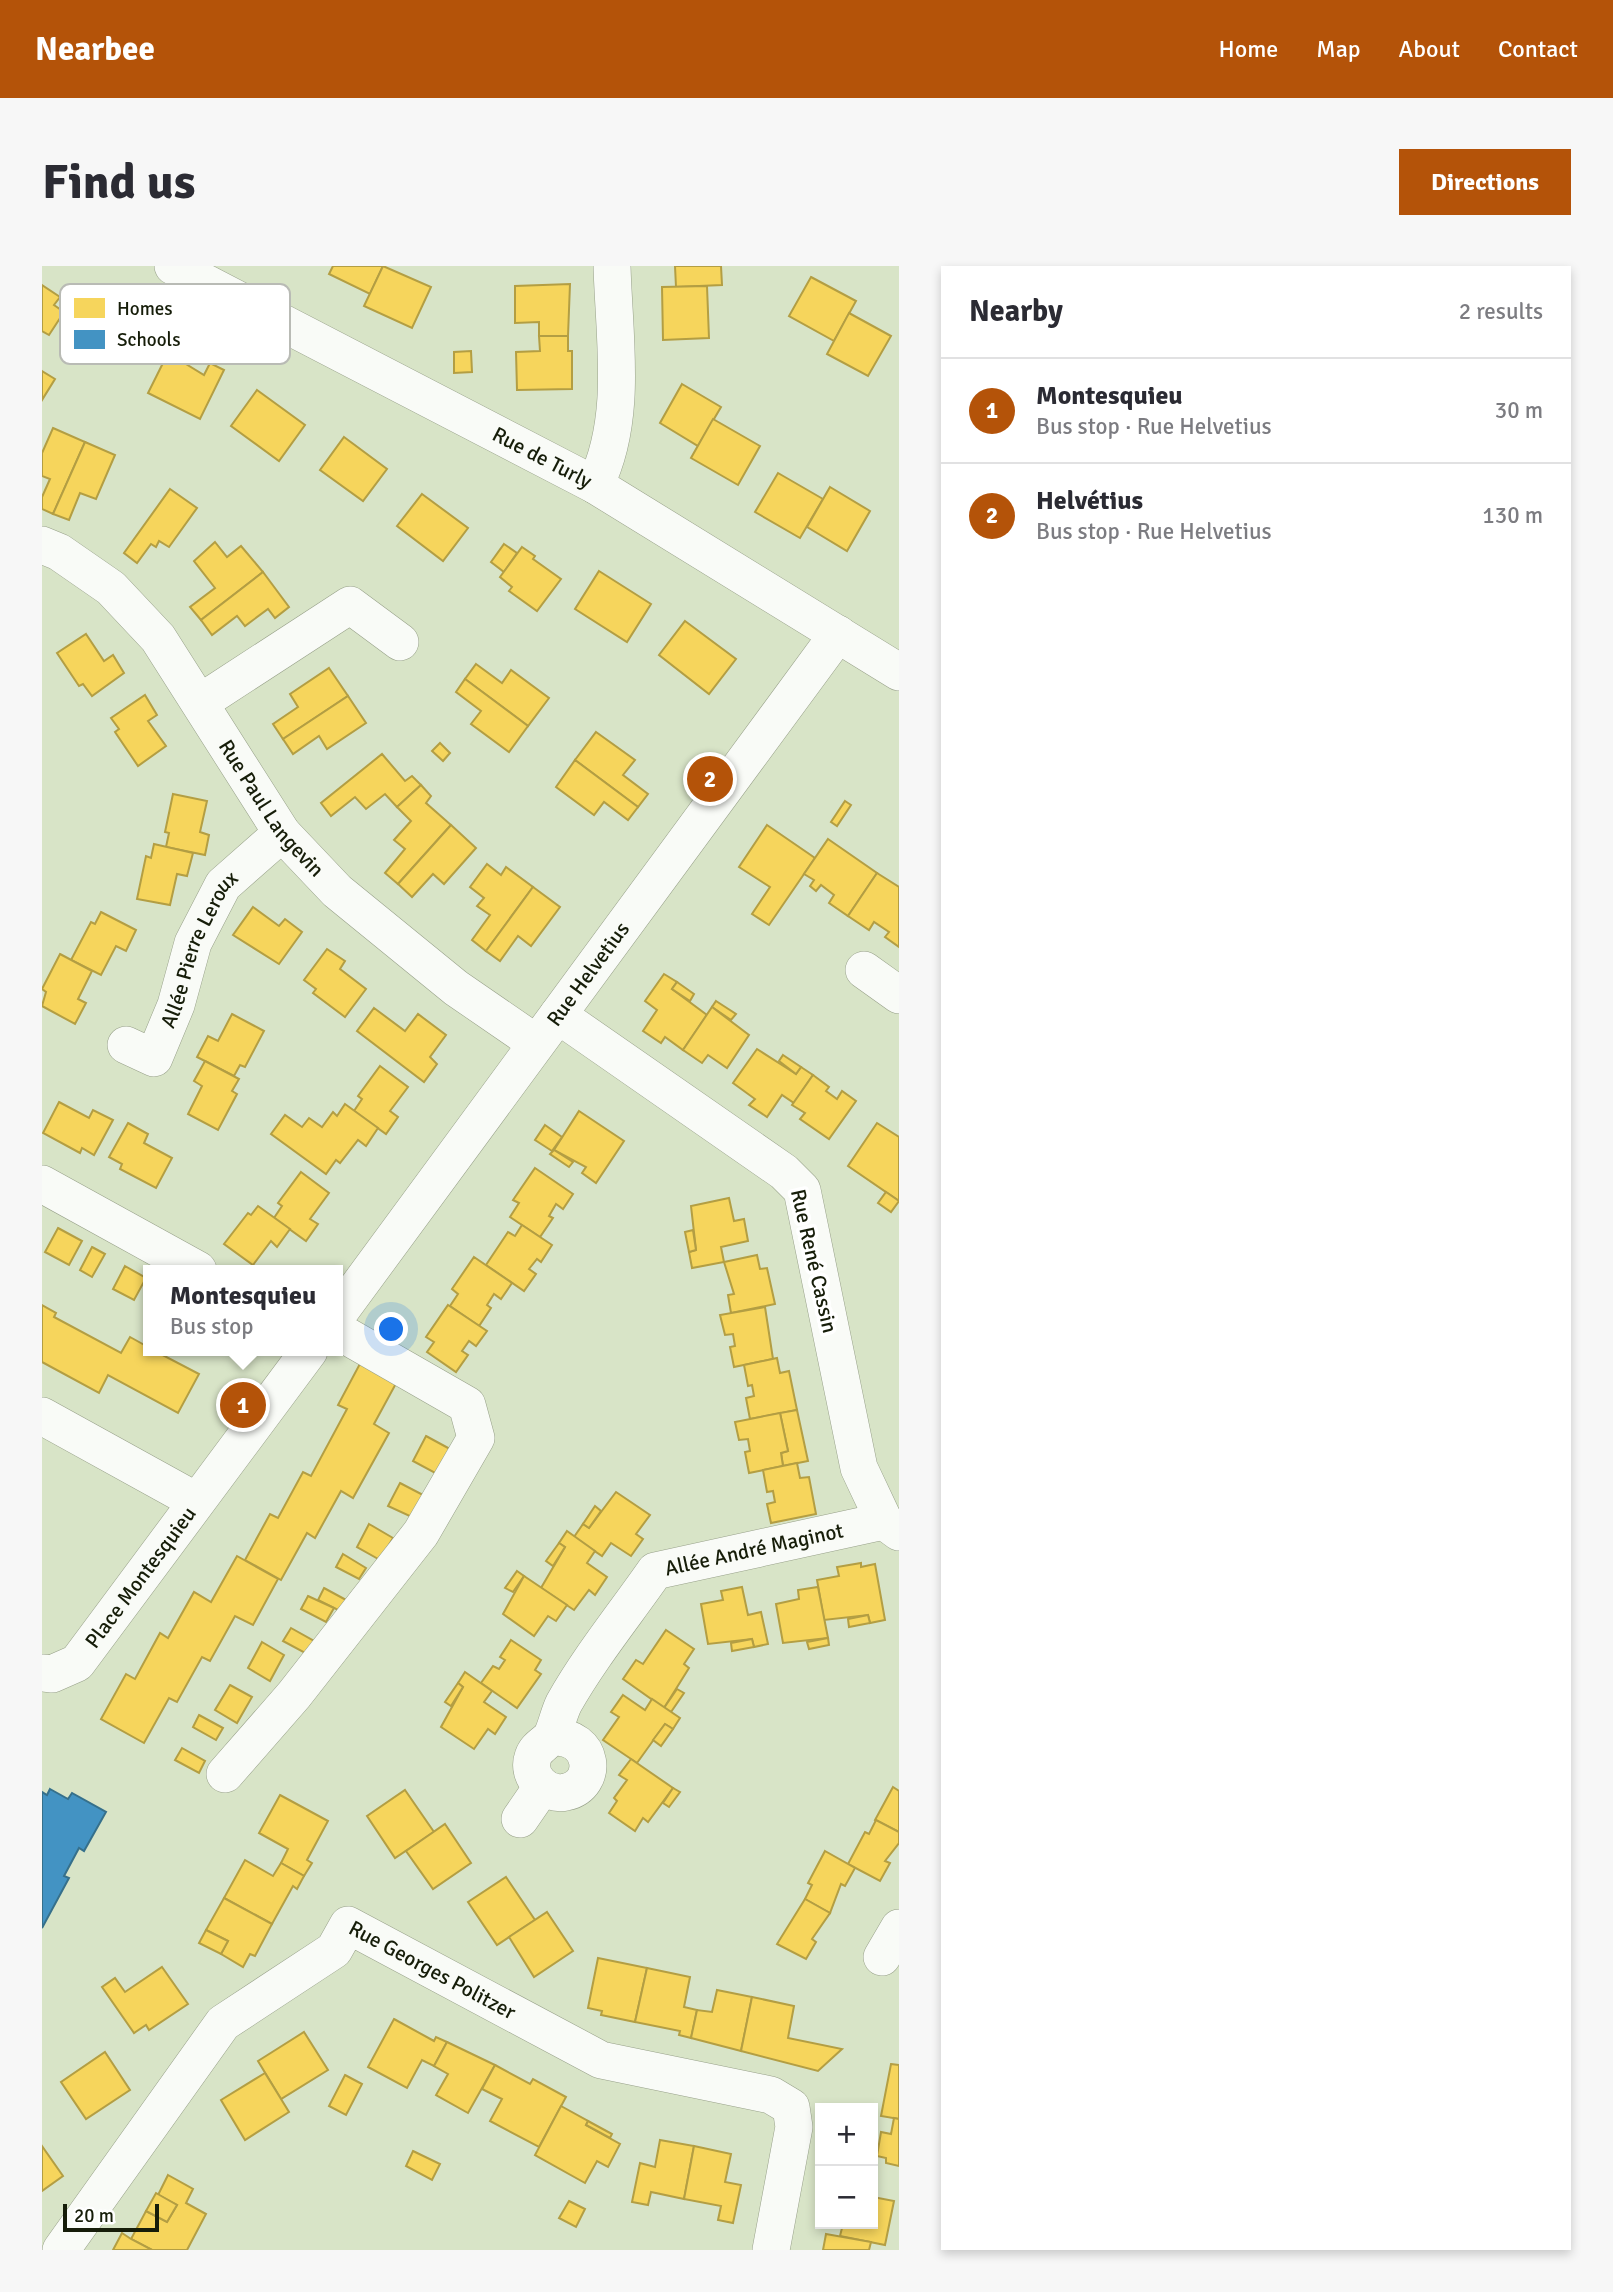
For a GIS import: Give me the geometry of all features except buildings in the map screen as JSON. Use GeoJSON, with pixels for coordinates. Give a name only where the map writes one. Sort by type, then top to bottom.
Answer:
{"type":"FeatureCollection","features":[{"type":"Feature","properties":{"kind":"street","name":"Rue de Turly"},"geometry":{"type":"LineString","coordinates":[[173,266],[208,284]]}},
{"type":"Feature","properties":{"kind":"street"},"geometry":{"type":"LineString","coordinates":[[595,485],[607,458],[615,421],[612,266]]}},
{"type":"Feature","properties":{"kind":"street","name":"Rue de Turly"},"geometry":{"type":"LineString","coordinates":[[290,327],[595,485],[899,671]]}},
{"type":"Feature","properties":{"kind":"street","name":"Rue Paul Langevin"},"geometry":{"type":"LineString","coordinates":[[42,545],[59,552],[111,588],[158,638],[282,833],[337,891],[456,988],[536,1043]]}},
{"type":"Feature","properties":{"kind":"street"},"geometry":{"type":"LineString","coordinates":[[201,702],[351,606],[400,642]]}},
{"type":"Feature","properties":{"kind":"street","name":"Rue Helvetius"},"geometry":{"type":"LineString","coordinates":[[343,1307],[838,634]]}},
{"type":"Feature","properties":{"kind":"street","name":"Allée Pierre Leroux"},"geometry":{"type":"LineString","coordinates":[[126,1045],[154,1058],[176,1005],[193,943],[223,885],[282,833]]}},
{"type":"Feature","properties":{"kind":"street"},"geometry":{"type":"LineString","coordinates":[[864,970],[899,995]]}},
{"type":"Feature","properties":{"kind":"street","name":"Rue René Cassin"},"geometry":{"type":"LineString","coordinates":[[558,1014],[784,1172],[802,1190],[859,1468],[891,1527]]}},
{"type":"Feature","properties":{"kind":"street"},"geometry":{"type":"LineString","coordinates":[[42,1184],[189,1265]]}},
{"type":"Feature","properties":{"kind":"street"},"geometry":{"type":"LineString","coordinates":[[225,1774],[294,1695],[421,1533],[476,1438],[467,1405],[343,1334]]}},
{"type":"Feature","properties":{"kind":"street"},"geometry":{"type":"LineString","coordinates":[[196,1501],[305,1356]]}},
{"type":"Feature","properties":{"kind":"street","name":"Place Montesquieu"},"geometry":{"type":"LineString","coordinates":[[42,1416],[196,1501],[77,1663],[52,1674],[42,1673]]}},
{"type":"Feature","properties":{"kind":"street","name":"Allée André Maginot"},"geometry":{"type":"LineString","coordinates":[[520,1819],[542,1787],[533,1774],[531,1759],[538,1745],[552,1737],[563,1705],[654,1571],[891,1527]]}},
{"type":"Feature","properties":{"kind":"street","name":"Rue Georges Politzer"},"geometry":{"type":"LineString","coordinates":[[61,2250],[223,2024],[334,1950],[348,1925],[601,2060],[771,2095],[791,2107],[794,2127],[771,2250]]}},
{"type":"Feature","properties":{"kind":"place","name":"Helvétius"},"geometry":{"type":"Point","coordinates":[710,779]}},
{"type":"Feature","properties":{"kind":"place","name":"Montesquieu"},"geometry":{"type":"Point","coordinates":[243,1405]}}]}
